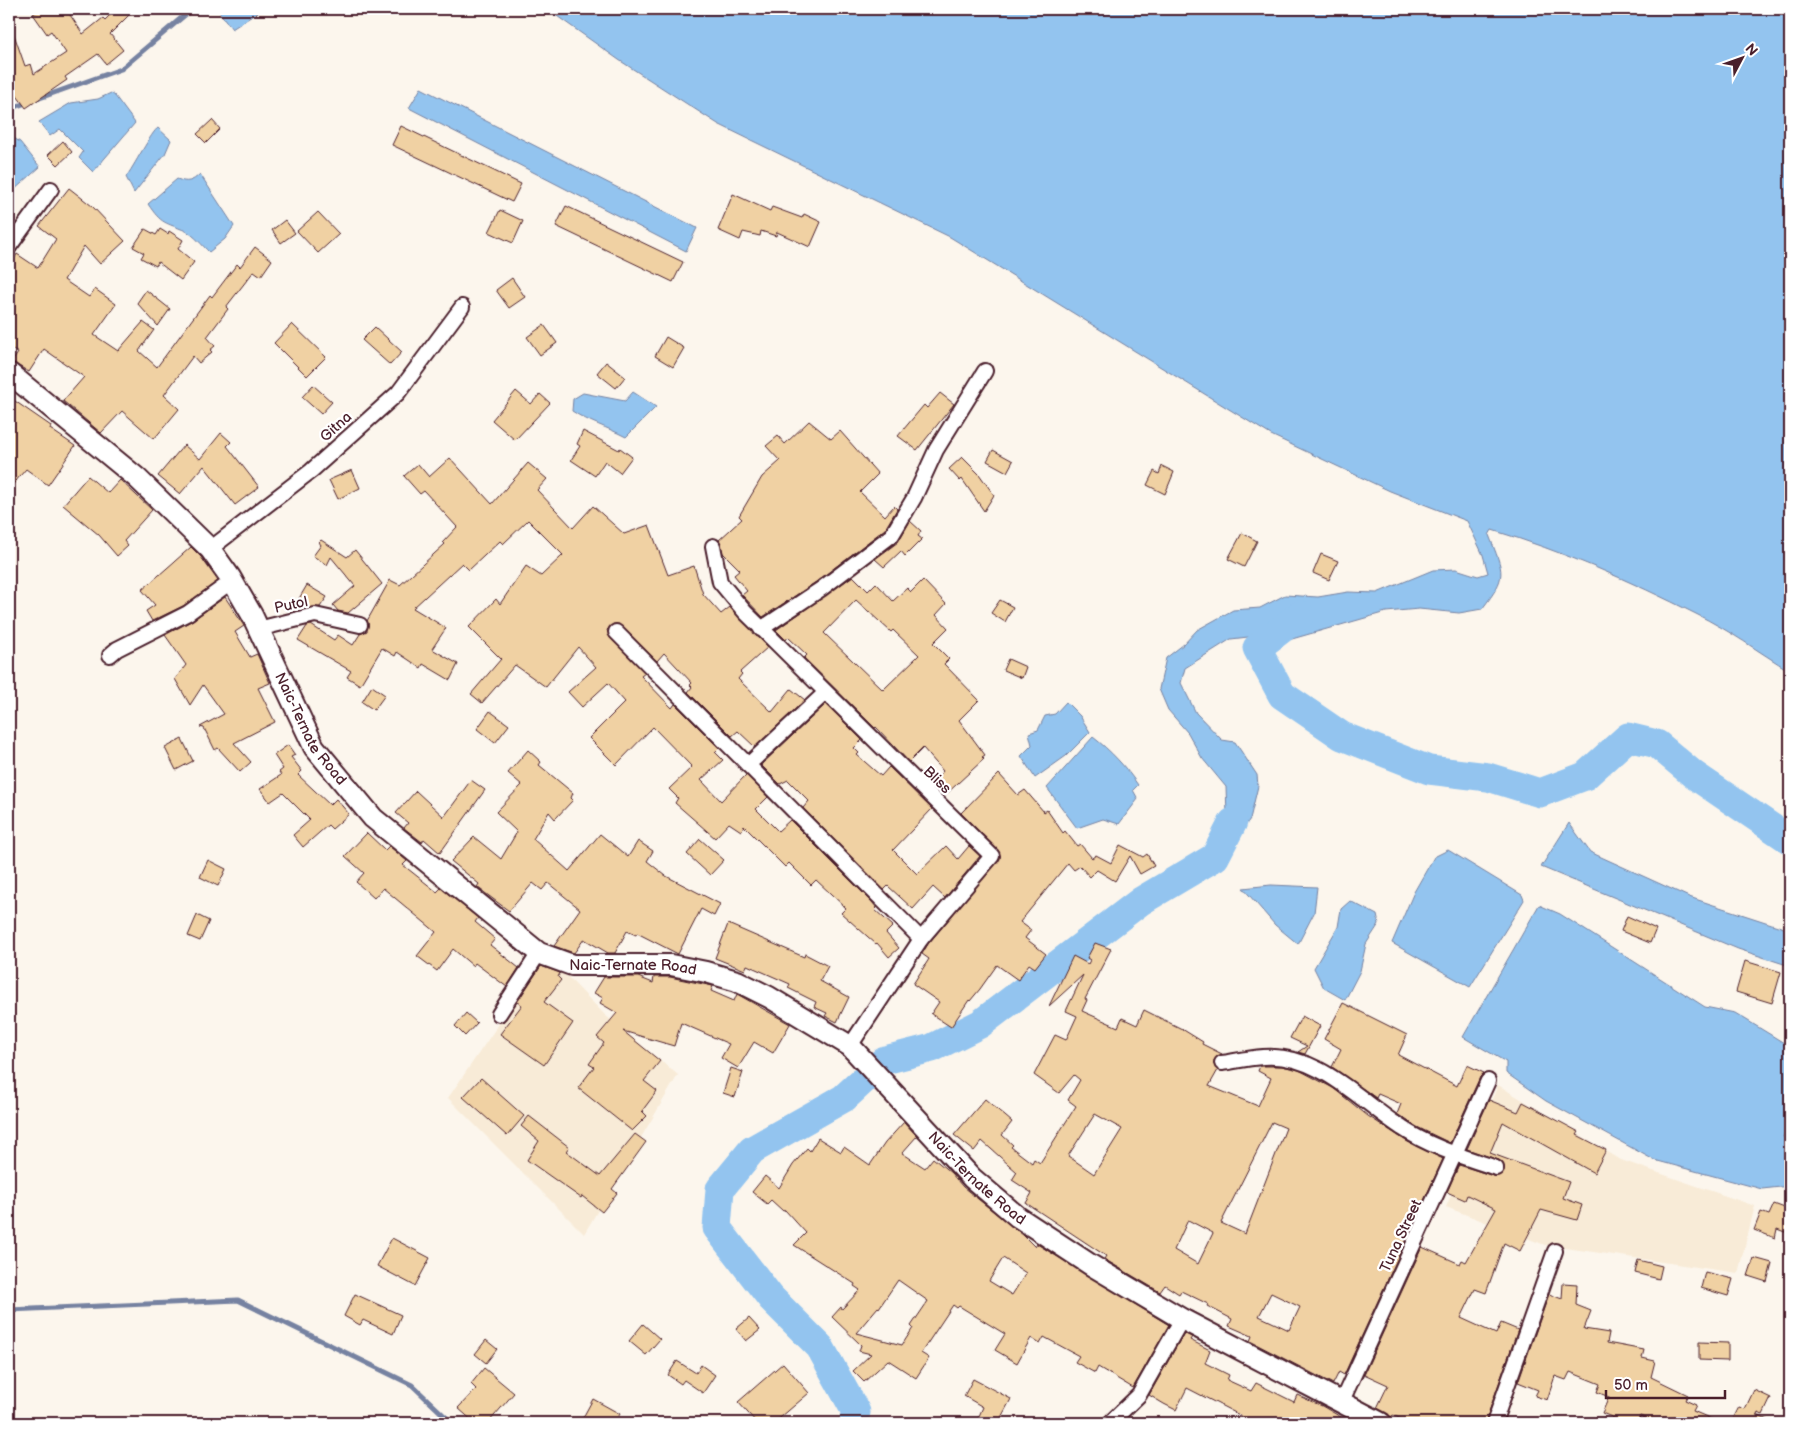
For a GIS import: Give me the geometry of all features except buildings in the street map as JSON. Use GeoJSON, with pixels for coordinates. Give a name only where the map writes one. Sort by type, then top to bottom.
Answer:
{"type":"FeatureCollection","features":[{"type":"Feature","properties":{"kind":"main road","name":"Naic-Ternate Road"},"geometry":{"type":"LineString","coordinates":[[9,373],[137,478],[210,549],[232,582],[258,629],[314,747],[328,766],[381,825],[539,953],[572,965],[671,965],[737,981],[769,997],[850,1046],[972,1178],[1018,1217],[1091,1265],[1182,1319],[1381,1423]]}},
{"type":"Feature","properties":{"kind":"street"},"geometry":{"type":"LineString","coordinates":[[9,247],[51,189]]}},
{"type":"Feature","properties":{"kind":"street","name":"Gitna"},"geometry":{"type":"LineString","coordinates":[[210,549],[311,471],[398,393],[462,307]]}},
{"type":"Feature","properties":{"kind":"street"},"geometry":{"type":"LineString","coordinates":[[761,629],[821,589],[892,535],[914,498],[936,450],[985,371]]}},
{"type":"Feature","properties":{"kind":"street","name":"Bliss"},"geometry":{"type":"LineString","coordinates":[[712,546],[720,582],[761,629],[992,856],[921,939],[850,1046]]}},
{"type":"Feature","properties":{"kind":"street"},"geometry":{"type":"LineString","coordinates":[[110,655],[188,613],[232,582]]}},
{"type":"Feature","properties":{"kind":"street","name":"Putol"},"geometry":{"type":"LineString","coordinates":[[258,629],[315,615],[360,625]]}},
{"type":"Feature","properties":{"kind":"street"},"geometry":{"type":"LineString","coordinates":[[616,632],[921,939]]}},
{"type":"Feature","properties":{"kind":"street"},"geometry":{"type":"LineString","coordinates":[[748,765],[825,693]]}},
{"type":"Feature","properties":{"kind":"street"},"geometry":{"type":"LineString","coordinates":[[500,1014],[539,953]]}},
{"type":"Feature","properties":{"kind":"street"},"geometry":{"type":"LineString","coordinates":[[1222,1064],[1264,1056],[1312,1066],[1348,1087],[1402,1129],[1456,1154],[1496,1168]]}},
{"type":"Feature","properties":{"kind":"street","name":"Tuna Street"},"geometry":{"type":"LineString","coordinates":[[1342,1403],[1488,1081]]}},
{"type":"Feature","properties":{"kind":"street"},"geometry":{"type":"LineString","coordinates":[[1494,1423],[1556,1251]]}},
{"type":"Feature","properties":{"kind":"street"},"geometry":{"type":"LineString","coordinates":[[1110,1423],[1139,1395],[1182,1319]]}},
{"type":"Feature","properties":{"kind":"shaded area"},"geometry":{"type":"Polygon","coordinates":[[[542,961],[568,977],[605,1015],[678,1075],[584,1234],[448,1098],[542,961]]]}},
{"type":"Feature","properties":{"kind":"shaded area"},"geometry":{"type":"Polygon","coordinates":[[[1498,1085],[1621,1160],[1755,1206],[1738,1273],[1545,1245],[1446,1207],[1498,1085]]]}},
{"type":"Feature","properties":{"kind":"water"},"geometry":{"type":"Polygon","coordinates":[[[217,9],[263,9],[232,29],[217,9]]]}},
{"type":"Feature","properties":{"kind":"water"},"geometry":{"type":"Polygon","coordinates":[[[547,9],[1790,9],[1790,671],[1720,627],[1647,590],[1570,557],[1492,530],[1489,535],[1498,558],[1501,574],[1496,589],[1482,609],[1459,613],[1419,609],[1386,612],[1285,641],[1248,637],[1231,639],[1185,668],[1181,683],[1196,713],[1222,740],[1235,742],[1257,775],[1258,786],[1250,819],[1232,844],[1215,857],[1227,815],[1226,787],[1202,758],[1188,733],[1168,710],[1159,689],[1166,658],[1184,644],[1197,630],[1233,610],[1260,608],[1285,595],[1318,597],[1348,592],[1377,593],[1433,570],[1456,569],[1478,576],[1488,573],[1483,555],[1467,521],[1390,491],[1271,435],[950,237],[718,124],[619,60],[547,9]]]}},
{"type":"Feature","properties":{"kind":"water"},"geometry":{"type":"Polygon","coordinates":[[[421,88],[697,228],[686,251],[409,108],[421,88]]]}},
{"type":"Feature","properties":{"kind":"water"},"geometry":{"type":"Polygon","coordinates":[[[111,93],[135,123],[93,172],[79,158],[83,152],[60,129],[50,136],[39,122],[71,103],[98,99],[111,93]]]}},
{"type":"Feature","properties":{"kind":"water"},"geometry":{"type":"Polygon","coordinates":[[[158,128],[171,140],[165,154],[134,193],[126,177],[158,128]]]}},
{"type":"Feature","properties":{"kind":"water"},"geometry":{"type":"Polygon","coordinates":[[[9,135],[20,142],[40,167],[13,191],[9,188],[9,135]]]}},
{"type":"Feature","properties":{"kind":"water"},"geometry":{"type":"Polygon","coordinates":[[[200,174],[234,226],[225,239],[209,252],[189,233],[161,219],[148,204],[177,179],[189,181],[200,174]]]}},
{"type":"Feature","properties":{"kind":"water"},"geometry":{"type":"Polygon","coordinates":[[[633,392],[656,407],[626,437],[585,419],[572,411],[573,399],[583,393],[625,401],[633,392]]]}},
{"type":"Feature","properties":{"kind":"water"},"geometry":{"type":"Polygon","coordinates":[[[1066,702],[1080,716],[1090,732],[1066,756],[1035,778],[1021,756],[1032,745],[1029,733],[1038,730],[1045,716],[1055,714],[1066,702]]]}},
{"type":"Feature","properties":{"kind":"water"},"geometry":{"type":"Polygon","coordinates":[[[1093,737],[1112,753],[1133,778],[1138,785],[1133,790],[1138,799],[1119,824],[1103,819],[1077,828],[1047,788],[1093,737]]]}},
{"type":"Feature","properties":{"kind":"water"},"geometry":{"type":"Polygon","coordinates":[[[1569,823],[1590,852],[1689,897],[1790,930],[1790,966],[1738,949],[1541,867],[1569,823]]]}},
{"type":"Feature","properties":{"kind":"water"},"geometry":{"type":"Polygon","coordinates":[[[1448,850],[1522,895],[1524,900],[1470,987],[1392,943],[1414,892],[1434,857],[1448,850]]]}},
{"type":"Feature","properties":{"kind":"water"},"geometry":{"type":"Polygon","coordinates":[[[1271,885],[1317,887],[1314,913],[1298,944],[1275,925],[1243,888],[1271,885]]]}},
{"type":"Feature","properties":{"kind":"water"},"geometry":{"type":"Polygon","coordinates":[[[1350,901],[1377,915],[1379,924],[1366,944],[1360,971],[1345,1000],[1324,988],[1314,968],[1338,927],[1341,909],[1350,901]]]}},
{"type":"Feature","properties":{"kind":"water"},"geometry":{"type":"Polygon","coordinates":[[[1539,905],[1560,914],[1705,1007],[1735,1013],[1789,1046],[1788,1107],[1790,1119],[1783,1137],[1790,1144],[1790,1186],[1762,1189],[1654,1160],[1546,1101],[1506,1073],[1506,1062],[1463,1037],[1539,905]]]}},
{"type":"Feature","properties":{"kind":"waterway"},"geometry":{"type":"LineString","coordinates":[[9,109],[121,69],[192,9]]}},
{"type":"Feature","properties":{"kind":"waterway"},"geometry":{"type":"LineString","coordinates":[[1300,615],[1257,648],[1282,695],[1342,736],[1429,770],[1488,777],[1540,793],[1585,776],[1628,737],[1657,744],[1694,775],[1790,840]]}},
{"type":"Feature","properties":{"kind":"waterway"},"geometry":{"type":"LineString","coordinates":[[853,1423],[856,1412],[820,1347],[771,1298],[717,1228],[720,1189],[752,1150],[844,1098],[885,1060],[932,1048],[980,1024],[1141,901],[1215,857],[1233,822]]}},
{"type":"Feature","properties":{"kind":"waterway"},"geometry":{"type":"LineString","coordinates":[[9,1310],[238,1300],[412,1385],[452,1423]]}}]}
